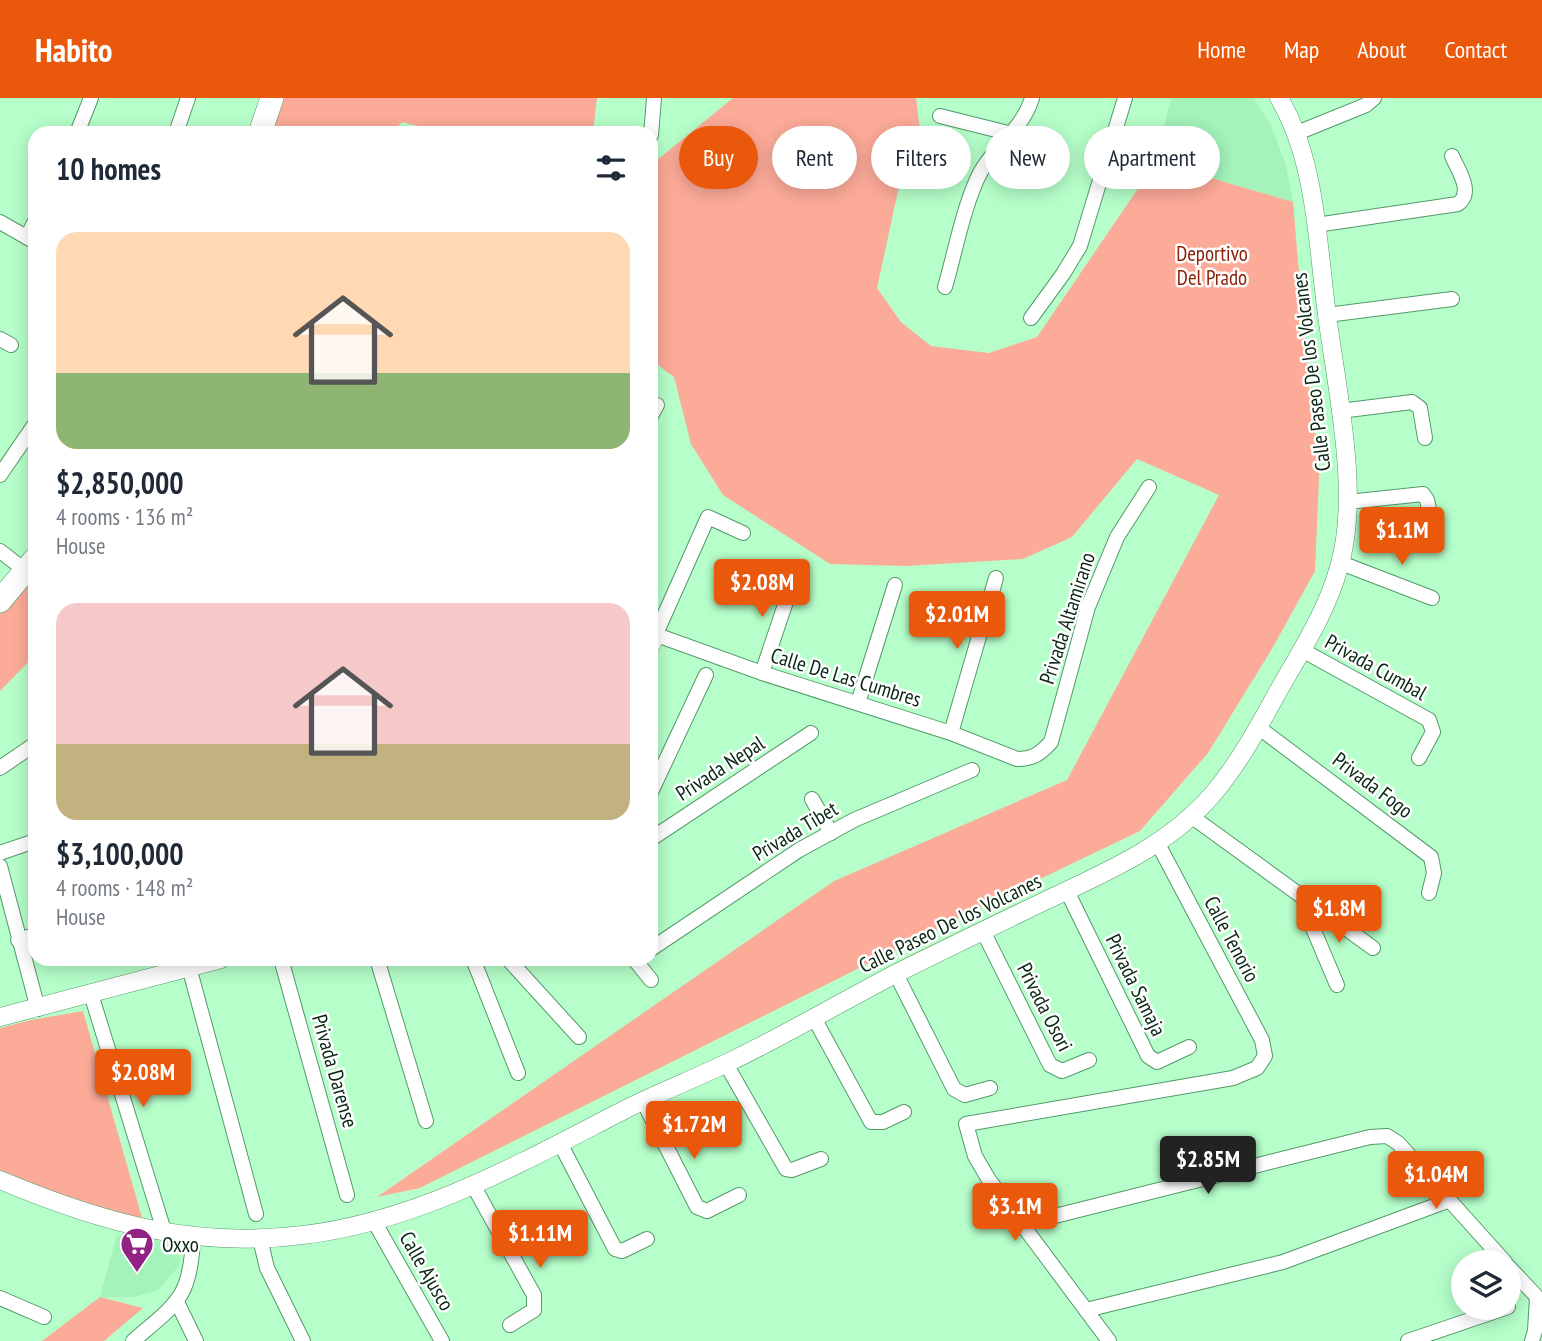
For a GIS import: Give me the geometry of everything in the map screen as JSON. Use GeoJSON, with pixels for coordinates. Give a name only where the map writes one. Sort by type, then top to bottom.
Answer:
{"type":"FeatureCollection","features":[{"type":"Feature","properties":{"kind":"main road"},"geometry":{"type":"LineString","coordinates":[[262,126],[272,98]]}},
{"type":"Feature","properties":{"kind":"main road"},"geometry":{"type":"LineString","coordinates":[[0,601],[28,567]]}},
{"type":"Feature","properties":{"kind":"street"},"geometry":{"type":"LineString","coordinates":[[80,126],[91,98]]}},
{"type":"Feature","properties":{"kind":"street"},"geometry":{"type":"LineString","coordinates":[[178,126],[188,98]]}},
{"type":"Feature","properties":{"kind":"street"},"geometry":{"type":"LineString","coordinates":[[652,126],[654,98]]}},
{"type":"Feature","properties":{"kind":"street"},"geometry":{"type":"LineString","coordinates":[[1019,126],[1032,98]]}},
{"type":"Feature","properties":{"kind":"street"},"geometry":{"type":"LineString","coordinates":[[1031,318],[1080,246],[1125,98]]}},
{"type":"Feature","properties":{"kind":"street","name":"Calle Paseo De los Volcanes"},"geometry":{"type":"LineString","coordinates":[[0,1180],[127,1226],[165,1234],[260,1239],[304,1235],[374,1223],[473,1185],[643,1101],[726,1064],[896,974],[1158,844],[1211,796],[1231,771],[1258,727],[1316,625],[1341,563],[1347,529],[1348,502],[1340,411],[1316,225],[1297,133],[1279,98]]}},
{"type":"Feature","properties":{"kind":"street"},"geometry":{"type":"LineString","coordinates":[[1297,133],[1366,105],[1374,98]]}},
{"type":"Feature","properties":{"kind":"street"},"geometry":{"type":"LineString","coordinates":[[940,116],[985,127]]}},
{"type":"Feature","properties":{"kind":"street"},"geometry":{"type":"LineString","coordinates":[[1316,225],[1458,204],[1464,198],[1464,182],[1452,156]]}},
{"type":"Feature","properties":{"kind":"street"},"geometry":{"type":"LineString","coordinates":[[945,287],[977,181],[985,167]]}},
{"type":"Feature","properties":{"kind":"street"},"geometry":{"type":"LineString","coordinates":[[0,222],[28,237]]}},
{"type":"Feature","properties":{"kind":"street"},"geometry":{"type":"LineString","coordinates":[[1326,314],[1452,299]]}},
{"type":"Feature","properties":{"kind":"street"},"geometry":{"type":"LineString","coordinates":[[1340,411],[1406,402],[1417,404],[1421,411],[1425,438]]}},
{"type":"Feature","properties":{"kind":"street"},"geometry":{"type":"LineString","coordinates":[[0,475],[28,434]]}},
{"type":"Feature","properties":{"kind":"street","name":"Privada Altamirano"},"geometry":{"type":"LineString","coordinates":[[1029,759],[1041,754],[1051,742],[1093,595],[1117,537],[1149,487]]}},
{"type":"Feature","properties":{"kind":"street"},"geometry":{"type":"LineString","coordinates":[[1348,502],[1423,494],[1434,531]]}},
{"type":"Feature","properties":{"kind":"street"},"geometry":{"type":"LineString","coordinates":[[658,625],[708,517],[743,533]]}},
{"type":"Feature","properties":{"kind":"street"},"geometry":{"type":"LineString","coordinates":[[0,551],[28,564]]}},
{"type":"Feature","properties":{"kind":"street"},"geometry":{"type":"LineString","coordinates":[[1341,563],[1432,598]]}},
{"type":"Feature","properties":{"kind":"street"},"geometry":{"type":"LineString","coordinates":[[762,673],[795,575]]}},
{"type":"Feature","properties":{"kind":"street"},"geometry":{"type":"LineString","coordinates":[[951,733],[996,578]]}},
{"type":"Feature","properties":{"kind":"street"},"geometry":{"type":"LineString","coordinates":[[858,703],[894,585]]}},
{"type":"Feature","properties":{"kind":"street","name":"Calle De Las Cumbres"},"geometry":{"type":"LineString","coordinates":[[658,640],[951,733],[1017,759],[1029,759]]}},
{"type":"Feature","properties":{"kind":"street","name":"Privada Cumbal"},"geometry":{"type":"LineString","coordinates":[[1302,650],[1429,720],[1433,732],[1419,758]]}},
{"type":"Feature","properties":{"kind":"street","name":"Privada Nepal"},"geometry":{"type":"LineString","coordinates":[[658,777],[706,675]]}},
{"type":"Feature","properties":{"kind":"street","name":"Privada Fogo"},"geometry":{"type":"LineString","coordinates":[[1258,727],[1426,852],[1431,857],[1434,873],[1429,893]]}},
{"type":"Feature","properties":{"kind":"street","name":"Privada Nepal"},"geometry":{"type":"LineString","coordinates":[[658,834],[811,733]]}},
{"type":"Feature","properties":{"kind":"street"},"geometry":{"type":"LineString","coordinates":[[0,768],[28,749]]}},
{"type":"Feature","properties":{"kind":"street","name":"Privada Tibet"},"geometry":{"type":"LineString","coordinates":[[658,944],[799,850],[854,820],[972,770]]}},
{"type":"Feature","properties":{"kind":"street"},"geometry":{"type":"LineString","coordinates":[[812,799],[831,833]]}},
{"type":"Feature","properties":{"kind":"street"},"geometry":{"type":"LineString","coordinates":[[1191,816],[1373,948]]}},
{"type":"Feature","properties":{"kind":"street"},"geometry":{"type":"LineString","coordinates":[[0,853],[28,843]]}},
{"type":"Feature","properties":{"kind":"street","name":"Calle Tenorio"},"geometry":{"type":"LineString","coordinates":[[1023,1224],[989,1180],[975,1156],[966,1124],[1233,1077],[1257,1068],[1265,1056],[1262,1040],[1158,844]]}},
{"type":"Feature","properties":{"kind":"street"},"geometry":{"type":"LineString","coordinates":[[0,866],[38,1009]]}},
{"type":"Feature","properties":{"kind":"street","name":"Privada Samaja"},"geometry":{"type":"LineString","coordinates":[[1067,891],[1148,1056],[1157,1062],[1189,1047]]}},
{"type":"Feature","properties":{"kind":"street"},"geometry":{"type":"LineString","coordinates":[[1312,902],[1308,907],[1309,919],[1337,985]]}},
{"type":"Feature","properties":{"kind":"street","name":"Privada Osori"},"geometry":{"type":"LineString","coordinates":[[983,931],[1050,1065],[1062,1071],[1089,1060]]}},
{"type":"Feature","properties":{"kind":"street"},"geometry":{"type":"LineString","coordinates":[[18,940],[28,937]]}},
{"type":"Feature","properties":{"kind":"street"},"geometry":{"type":"LineString","coordinates":[[0,1017],[193,966]]}},
{"type":"Feature","properties":{"kind":"street","name":"Privada Darense"},"geometry":{"type":"LineString","coordinates":[[283,966],[347,1195]]}},
{"type":"Feature","properties":{"kind":"street"},"geometry":{"type":"LineString","coordinates":[[379,966],[425,1121]]}},
{"type":"Feature","properties":{"kind":"street"},"geometry":{"type":"LineString","coordinates":[[476,966],[517,1073]]}},
{"type":"Feature","properties":{"kind":"street"},"geometry":{"type":"LineString","coordinates":[[514,966],[579,1037]]}},
{"type":"Feature","properties":{"kind":"street"},"geometry":{"type":"LineString","coordinates":[[640,966],[651,980]]}},
{"type":"Feature","properties":{"kind":"street"},"geometry":{"type":"LineString","coordinates":[[189,967],[256,1214]]}},
{"type":"Feature","properties":{"kind":"street"},"geometry":{"type":"LineString","coordinates":[[896,974],[954,1089],[965,1095],[990,1088]]}},
{"type":"Feature","properties":{"kind":"street"},"geometry":{"type":"LineString","coordinates":[[91,994],[165,1234]]}},
{"type":"Feature","properties":{"kind":"street"},"geometry":{"type":"LineString","coordinates":[[814,1018],[871,1122],[883,1122],[904,1112]]}},
{"type":"Feature","properties":{"kind":"street"},"geometry":{"type":"LineString","coordinates":[[726,1064],[786,1169],[792,1170],[821,1159]]}},
{"type":"Feature","properties":{"kind":"street"},"geometry":{"type":"LineString","coordinates":[[643,1101],[697,1207],[707,1211],[739,1195]]}},
{"type":"Feature","properties":{"kind":"street"},"geometry":{"type":"LineString","coordinates":[[1109,1341],[1023,1224],[1387,1136],[1398,1143],[1495,1250]]}},
{"type":"Feature","properties":{"kind":"street"},"geometry":{"type":"LineString","coordinates":[[560,1143],[615,1250],[625,1250],[648,1239]]}},
{"type":"Feature","properties":{"kind":"street"},"geometry":{"type":"LineString","coordinates":[[473,1185],[534,1295],[534,1310],[510,1325]]}},
{"type":"Feature","properties":{"kind":"street"},"geometry":{"type":"LineString","coordinates":[[1086,1310],[1283,1262],[1450,1200]]}},
{"type":"Feature","properties":{"kind":"street","name":"Calle Ajusco"},"geometry":{"type":"LineString","coordinates":[[374,1223],[442,1341]]}},
{"type":"Feature","properties":{"kind":"street"},"geometry":{"type":"LineString","coordinates":[[133,1341],[177,1302],[189,1279],[193,1237]]}},
{"type":"Feature","properties":{"kind":"street"},"geometry":{"type":"LineString","coordinates":[[260,1239],[267,1268],[303,1341]]}},
{"type":"Feature","properties":{"kind":"street"},"geometry":{"type":"LineString","coordinates":[[1521,1279],[1537,1297],[1532,1341]]}},
{"type":"Feature","properties":{"kind":"street"},"geometry":{"type":"LineString","coordinates":[[1521,1303],[1537,1297]]}},
{"type":"Feature","properties":{"kind":"street"},"geometry":{"type":"LineString","coordinates":[[0,1298],[44,1317]]}},
{"type":"Feature","properties":{"kind":"street"},"geometry":{"type":"LineString","coordinates":[[177,1302],[196,1341]]}},
{"type":"Feature","properties":{"kind":"street"},"geometry":{"type":"LineString","coordinates":[[1408,1341],[1470,1320]]}},
{"type":"Feature","properties":{"kind":"shaded area"},"geometry":{"type":"Polygon","coordinates":[[[1171,98],[1254,98],[1270,123],[1286,165],[1293,202],[1220,181],[1220,126],[1164,126],[1171,98]]]}},
{"type":"Feature","properties":{"kind":"shaded area"},"geometry":{"type":"Polygon","coordinates":[[[117,1235],[172,1243],[179,1248],[179,1266],[157,1291],[134,1297],[100,1297],[117,1235]]]}},
{"type":"Feature","properties":{"kind":"green space"},"geometry":{"type":"Polygon","coordinates":[[[279,98],[597,98],[594,126],[418,126],[402,122],[398,126],[269,126],[279,98]]]}},
{"type":"Feature","properties":{"kind":"green space","name":"Deportivo Del Prado"},"geometry":{"type":"Polygon","coordinates":[[[733,98],[916,98],[919,126],[871,126],[871,189],[899,189],[877,288],[901,322],[931,346],[989,353],[1037,337],[1138,189],[1220,189],[1220,181],[1293,202],[1311,413],[1320,455],[1315,571],[1273,647],[1208,753],[1140,831],[963,916],[420,1188],[377,1197],[834,881],[1067,780],[1219,495],[1137,459],[1072,537],[1023,559],[906,566],[830,564],[723,495],[691,444],[674,377],[658,365],[658,159],[679,142],[679,189],[758,189],[758,126],[699,126],[733,98]]]}},
{"type":"Feature","properties":{"kind":"green space"},"geometry":{"type":"Polygon","coordinates":[[[28,580],[28,662],[0,691],[0,614],[28,580]]]}},
{"type":"Feature","properties":{"kind":"green space"},"geometry":{"type":"Polygon","coordinates":[[[83,1011],[145,1228],[0,1173],[0,1028],[83,1011]]]}},
{"type":"Feature","properties":{"kind":"green space"},"geometry":{"type":"Polygon","coordinates":[[[100,1297],[143,1308],[104,1341],[42,1341],[100,1297]]]}},
{"type":"Feature","properties":{"kind":"place","name":"Oxxo"},"geometry":{"type":"Point","coordinates":[137,1274]}}]}
